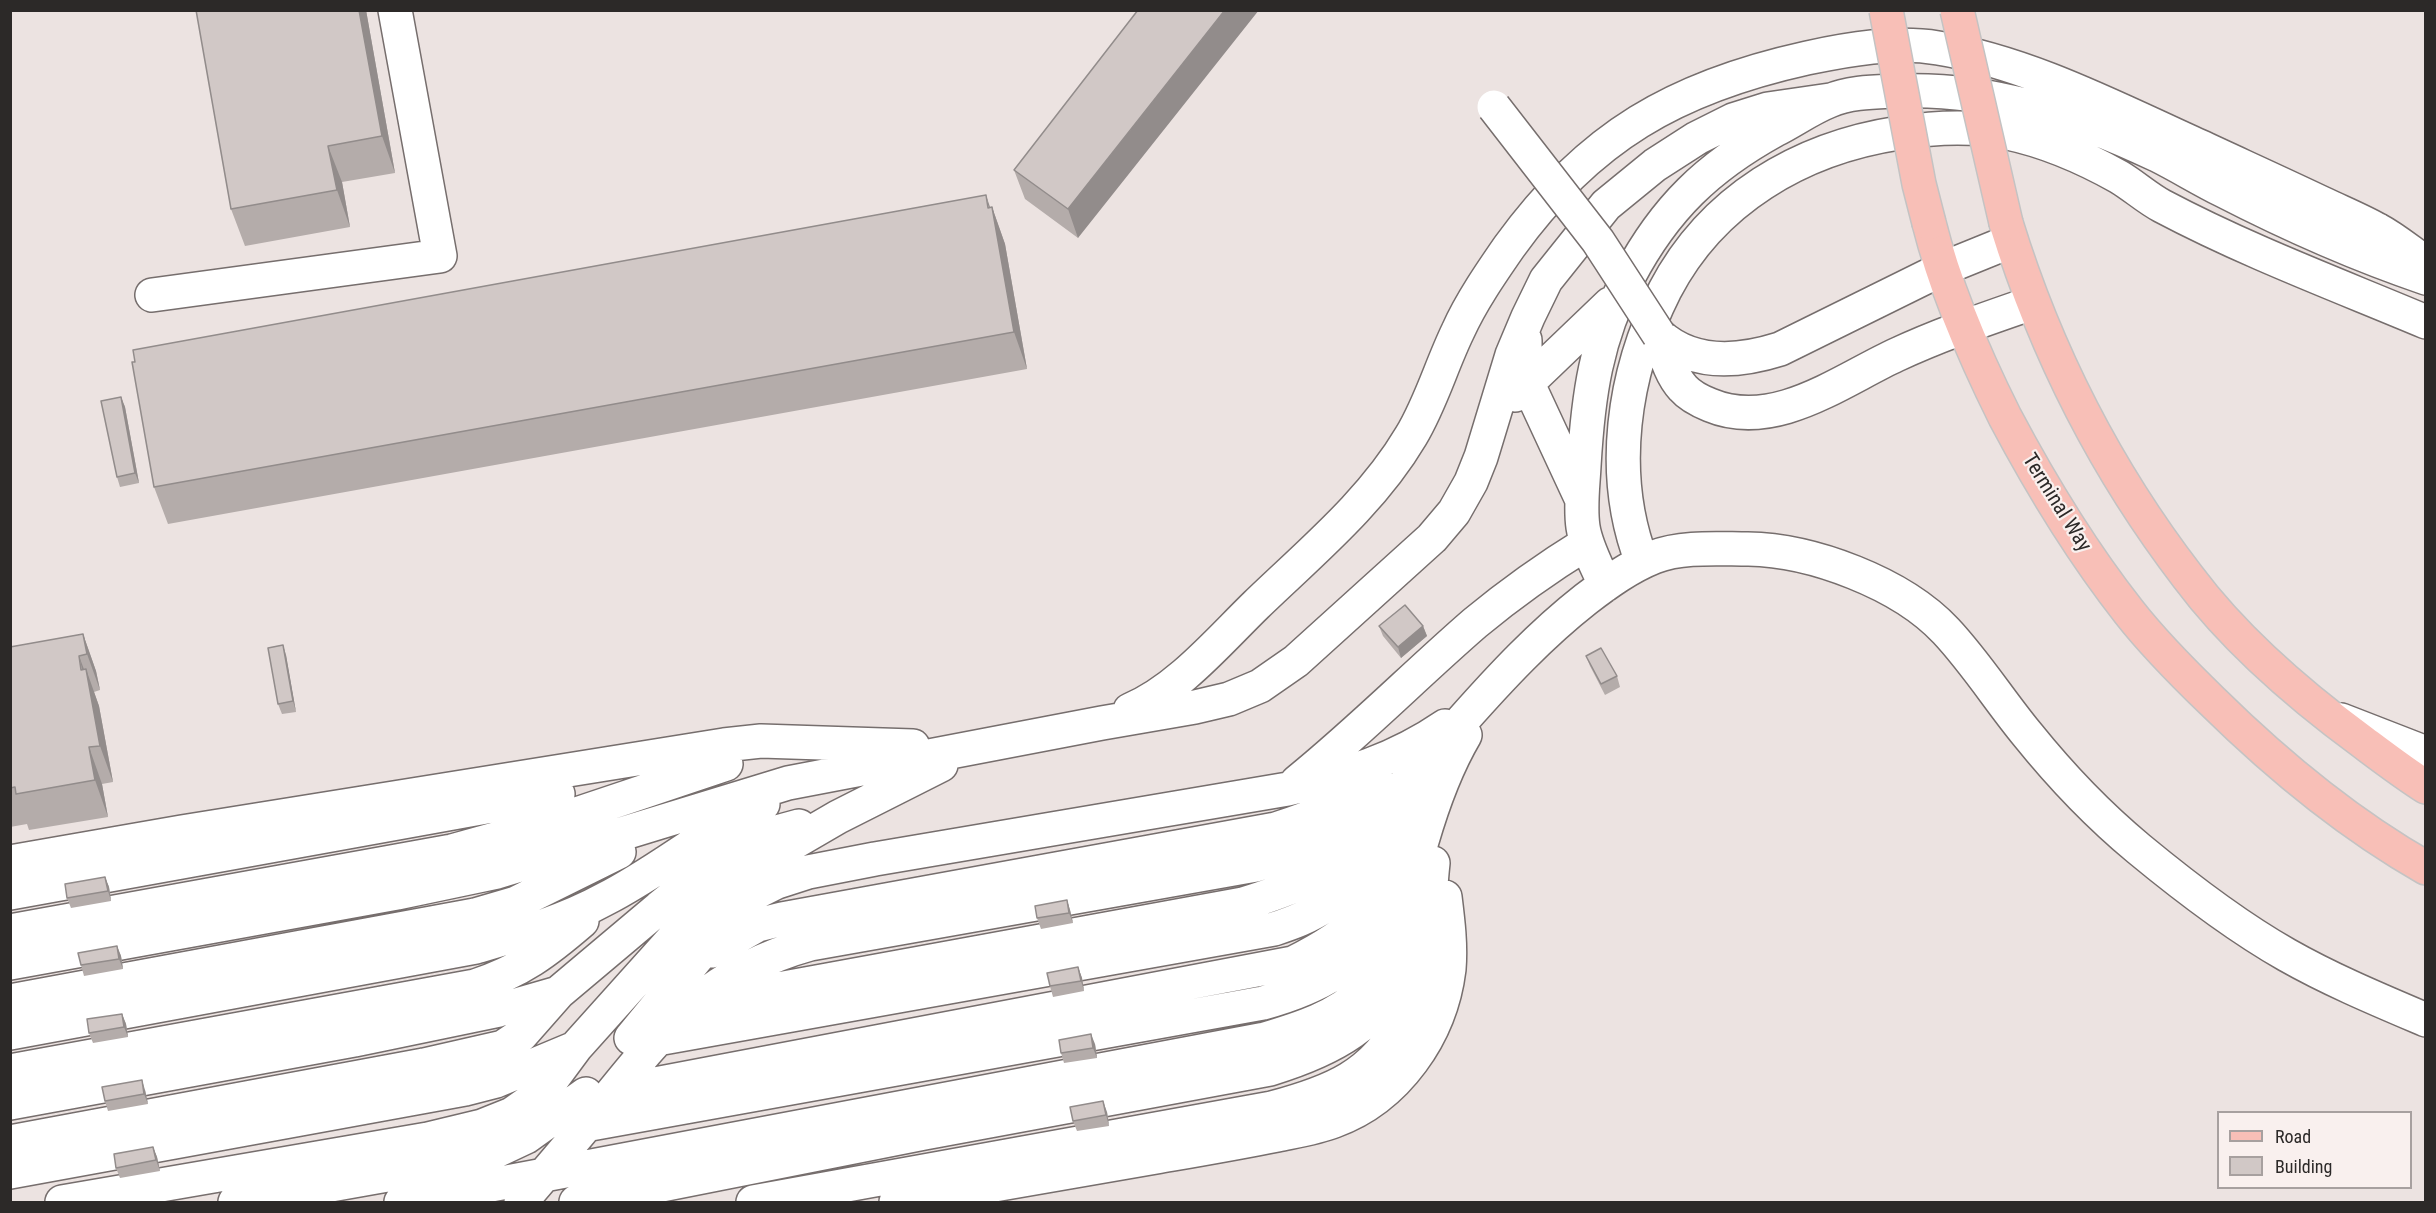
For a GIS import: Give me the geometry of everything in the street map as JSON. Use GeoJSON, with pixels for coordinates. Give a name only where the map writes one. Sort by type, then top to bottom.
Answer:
{"type":"FeatureCollection","features":[{"type":"Feature","properties":{"kind":"main road","name":"Terminal Way"},"geometry":{"type":"LineString","coordinates":[[1886,10],[1919,184],[1942,269],[1986,380],[2029,462],[2078,542],[2130,613],[2192,682],[2246,735],[2291,775],[2358,825],[2426,868]]}},
{"type":"Feature","properties":{"kind":"main road"},"geometry":{"type":"LineString","coordinates":[[1957,10],[2009,232],[2032,303],[2091,431],[2131,496],[2188,579],[2243,639],[2322,712],[2426,787]]}},
{"type":"Feature","properties":{"kind":"lane"},"geometry":{"type":"LineString","coordinates":[[152,295],[440,256],[395,10]]}},
{"type":"Feature","properties":{"kind":"lane"},"geometry":{"type":"LineString","coordinates":[[1102,723],[1146,704],[1166,691],[1365,499],[1393,467],[1415,430],[1458,330],[1482,289],[1508,248],[1543,204],[1594,152],[1640,119],[1697,91],[1775,66],[1869,48],[1936,47],[1981,57],[2045,78],[2124,111],[2379,230],[2426,263]]}},
{"type":"Feature","properties":{"kind":"lane"},"geometry":{"type":"LineString","coordinates":[[10,893],[790,752],[847,759],[975,748],[1229,699],[1260,686],[1288,667],[1432,538],[1454,512],[1471,482],[1481,457],[1512,355],[1546,280],[1606,205],[1655,165],[1697,138],[1732,120],[1768,109],[1830,100],[1865,92],[1936,89],[1995,97],[2046,110],[2158,156],[2220,189],[2364,257],[2426,278]]}},
{"type":"Feature","properties":{"kind":"lane"},"geometry":{"type":"LineString","coordinates":[[1605,585],[1587,543],[1582,519],[1582,501],[1590,390],[1603,333],[1618,297],[1659,225],[1677,203],[1701,181],[1758,140],[1830,100]]}},
{"type":"Feature","properties":{"kind":"lane"},"geometry":{"type":"LineString","coordinates":[[1494,107],[1598,241],[1681,365],[1683,388],[1707,404],[1724,411],[1763,413],[1812,397],[1866,369],[1964,326],[2032,303]]}},
{"type":"Feature","properties":{"kind":"lane"},"geometry":{"type":"LineString","coordinates":[[1642,562],[1629,525],[1626,503],[1625,434],[1635,364],[1659,303],[1674,273],[1692,247],[1714,221],[1736,201],[1779,172],[1839,147],[1884,135],[1943,127],[1964,127],[2009,133],[2062,150],[2092,163],[2121,178],[2160,205],[2221,235],[2426,322]]}},
{"type":"Feature","properties":{"kind":"lane"},"geometry":{"type":"LineString","coordinates":[[1681,365],[1721,359],[1752,358],[1780,349],[1942,269],[2009,232]]}},
{"type":"Feature","properties":{"kind":"lane"},"geometry":{"type":"LineString","coordinates":[[1494,414],[1618,297]]}},
{"type":"Feature","properties":{"kind":"lane"},"geometry":{"type":"LineString","coordinates":[[1528,317],[1524,351],[1528,384],[1582,501]]}},
{"type":"Feature","properties":{"kind":"lane"},"geometry":{"type":"LineString","coordinates":[[1200,843],[1218,838],[1241,827],[1363,726],[1477,622],[1551,566],[1587,543]]}},
{"type":"Feature","properties":{"kind":"lane"},"geometry":{"type":"LineString","coordinates":[[519,1190],[594,1103],[692,1004],[712,988],[750,966],[776,953],[810,944],[1256,865],[1284,857],[1320,842],[1359,821],[1391,798],[1485,699],[1525,652],[1568,614],[1605,585],[1642,562],[1659,555],[1678,552],[1758,549],[1791,553],[1827,562],[1864,576],[1904,598],[1944,628],[1983,674],[2025,732],[2057,769],[2096,810],[2137,847],[2194,892],[2287,955],[2344,984],[2426,1020]]}},
{"type":"Feature","properties":{"kind":"lane"},"geometry":{"type":"LineString","coordinates":[[594,1103],[688,966],[732,915],[757,892],[777,882],[808,872],[1288,789],[1355,771],[1389,758],[1434,733],[1485,699]]}},
{"type":"Feature","properties":{"kind":"lane"},"geometry":{"type":"LineString","coordinates":[[688,966],[758,925],[782,919],[1276,829],[1312,817],[1356,799],[1388,781],[1417,760],[1485,699]]}},
{"type":"Feature","properties":{"kind":"lane"},"geometry":{"type":"LineString","coordinates":[[657,1039],[1252,934],[1303,919],[1332,900],[1367,864],[1485,699]]}},
{"type":"Feature","properties":{"kind":"lane"},"geometry":{"type":"LineString","coordinates":[[235,1203],[455,1162],[492,1152],[594,1103],[1293,963],[1322,949],[1357,925],[1377,903],[1400,863],[1444,763],[1485,699]]}},
{"type":"Feature","properties":{"kind":"lane"},"geometry":{"type":"LineString","coordinates":[[594,1103],[1263,1003],[1318,984],[1349,964],[1373,941],[1391,914],[1437,784],[1451,753],[1485,699]]}},
{"type":"Feature","properties":{"kind":"lane"},"geometry":{"type":"LineString","coordinates":[[401,1203],[519,1190],[1265,1039],[1298,1029],[1338,1010],[1362,992],[1377,974],[1393,945],[1437,792],[1453,755],[1485,699]]}},
{"type":"Feature","properties":{"kind":"lane"},"geometry":{"type":"LineString","coordinates":[[576,1203],[924,1133],[1270,1069],[1308,1058],[1338,1042],[1363,1025],[1381,1006],[1403,969],[1414,930],[1431,834],[1446,777],[1485,699]]}},
{"type":"Feature","properties":{"kind":"lane"},"geometry":{"type":"LineString","coordinates":[[753,1203],[1272,1108],[1311,1097],[1345,1082],[1375,1061],[1395,1036],[1419,987],[1427,938],[1434,849],[1441,803],[1456,758],[1485,699]]}},
{"type":"Feature","properties":{"kind":"lane"},"geometry":{"type":"LineString","coordinates":[[896,1203],[1306,1129],[1353,1113],[1387,1090],[1416,1056],[1429,1034],[1442,1000],[1449,970],[1450,946],[1442,846],[1445,813],[1453,774],[1485,699]]}},
{"type":"Feature","properties":{"kind":"lane"},"geometry":{"type":"LineString","coordinates":[[2322,712],[2426,753]]}},
{"type":"Feature","properties":{"kind":"lane"},"geometry":{"type":"LineString","coordinates":[[10,862],[724,745],[761,741],[847,759]]}},
{"type":"Feature","properties":{"kind":"lane"},"geometry":{"type":"LineString","coordinates":[[62,1203],[428,1139],[482,1126],[512,1114],[542,1093],[576,1047],[716,893],[759,862],[838,817],[975,748]]}},
{"type":"Feature","properties":{"kind":"lane"},"geometry":{"type":"LineString","coordinates":[[10,963],[397,893],[497,872],[788,783],[847,759]]}},
{"type":"Feature","properties":{"kind":"lane"},"geometry":{"type":"LineString","coordinates":[[10,1034],[476,947],[532,931],[605,899],[751,809],[847,759]]}},
{"type":"Feature","properties":{"kind":"lane"},"geometry":{"type":"LineString","coordinates":[[10,932],[452,851],[535,828],[726,764]]}},
{"type":"Feature","properties":{"kind":"lane"},"geometry":{"type":"LineString","coordinates":[[10,1001],[424,926],[485,912],[516,903],[717,803]]}},
{"type":"Feature","properties":{"kind":"lane"},"geometry":{"type":"LineString","coordinates":[[10,1142],[481,1054],[503,1047],[521,1035],[558,993],[734,848],[755,837],[838,817]]}},
{"type":"Feature","properties":{"kind":"lane"},"geometry":{"type":"LineString","coordinates":[[10,1071],[475,986],[501,978],[526,965],[558,942],[605,899]]}},
{"type":"Feature","properties":{"kind":"lane"},"geometry":{"type":"LineString","coordinates":[[10,1103],[354,1041],[499,1010],[558,993]]}},
{"type":"Feature","properties":{"kind":"lane"},"geometry":{"type":"LineString","coordinates":[[10,1172],[465,1089],[496,1081],[576,1047]]}},
{"type":"Feature","properties":{"kind":"building"},"geometry":{"type":"Polygon","coordinates":[[[196,10],[359,10],[382,136],[328,146],[337,190],[231,209],[196,10]]]}},
{"type":"Feature","properties":{"kind":"building"},"geometry":{"type":"Polygon","coordinates":[[[1138,10],[1225,10],[1068,209],[1014,170],[1138,10]]]}},
{"type":"Feature","properties":{"kind":"building"},"geometry":{"type":"Polygon","coordinates":[[[986,195],[988,208],[992,207],[1014,332],[154,487],[132,362],[135,362],[133,350],[986,195]]]}},
{"type":"Feature","properties":{"kind":"building"},"geometry":{"type":"Polygon","coordinates":[[[121,397],[135,473],[117,477],[101,401],[121,397]]]}},
{"type":"Feature","properties":{"kind":"building"},"geometry":{"type":"Polygon","coordinates":[[[1405,605],[1423,626],[1398,647],[1379,626],[1405,605]]]}},
{"type":"Feature","properties":{"kind":"building"},"geometry":{"type":"Polygon","coordinates":[[[83,634],[87,654],[79,656],[81,670],[86,669],[100,746],[89,747],[95,780],[16,794],[15,787],[10,788],[10,647],[83,634]]]}},
{"type":"Feature","properties":{"kind":"building"},"geometry":{"type":"Polygon","coordinates":[[[283,645],[293,701],[278,704],[268,648],[283,645]]]}},
{"type":"Feature","properties":{"kind":"building"},"geometry":{"type":"Polygon","coordinates":[[[1601,648],[1617,676],[1601,684],[1586,656],[1601,648]]]}},
{"type":"Feature","properties":{"kind":"building"},"geometry":{"type":"Polygon","coordinates":[[[105,877],[108,891],[67,898],[65,884],[105,877]]]}},
{"type":"Feature","properties":{"kind":"building"},"geometry":{"type":"Polygon","coordinates":[[[1067,900],[1069,913],[1037,918],[1035,906],[1067,900]]]}},
{"type":"Feature","properties":{"kind":"building"},"geometry":{"type":"Polygon","coordinates":[[[117,946],[119,959],[81,965],[78,953],[117,946]]]}},
{"type":"Feature","properties":{"kind":"building"},"geometry":{"type":"Polygon","coordinates":[[[1078,967],[1081,981],[1050,986],[1047,973],[1078,967]]]}},
{"type":"Feature","properties":{"kind":"building"},"geometry":{"type":"Polygon","coordinates":[[[122,1014],[124,1027],[89,1033],[87,1019],[122,1014]]]}},
{"type":"Feature","properties":{"kind":"building"},"geometry":{"type":"Polygon","coordinates":[[[1091,1034],[1093,1048],[1061,1053],[1059,1040],[1091,1034]]]}},
{"type":"Feature","properties":{"kind":"building"},"geometry":{"type":"Polygon","coordinates":[[[142,1080],[144,1094],[105,1101],[102,1087],[142,1080]]]}},
{"type":"Feature","properties":{"kind":"building"},"geometry":{"type":"Polygon","coordinates":[[[1103,1101],[1106,1115],[1073,1121],[1070,1107],[1103,1101]]]}},
{"type":"Feature","properties":{"kind":"building"},"geometry":{"type":"Polygon","coordinates":[[[153,1147],[156,1160],[116,1168],[114,1154],[153,1147]]]}}]}
